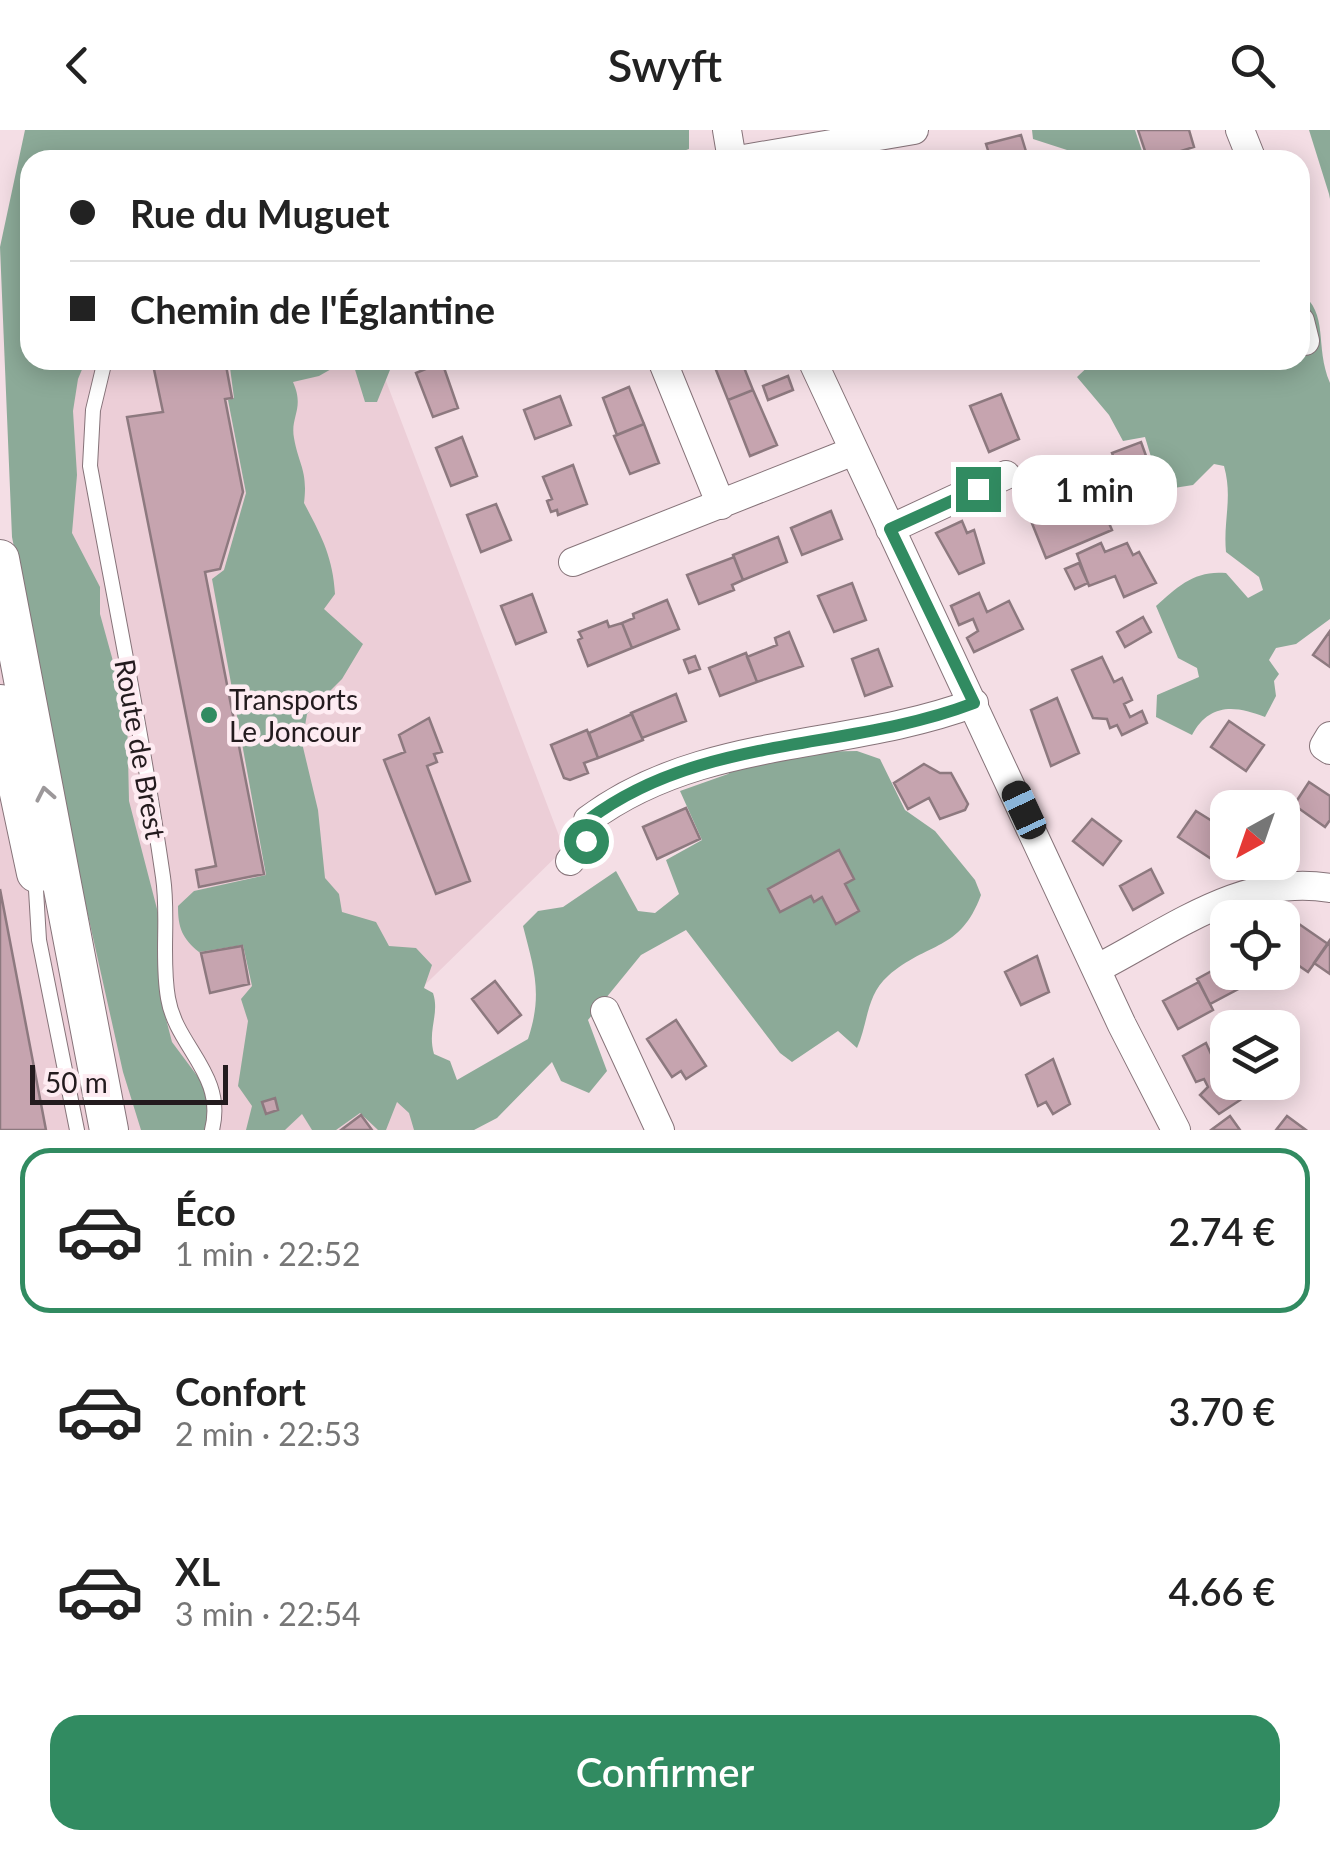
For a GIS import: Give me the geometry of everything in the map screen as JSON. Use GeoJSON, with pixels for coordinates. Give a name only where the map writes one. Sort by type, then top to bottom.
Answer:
{"type":"FeatureCollection","features":[{"type":"Feature","properties":{"kind":"main road"},"geometry":{"type":"LineString","coordinates":[[0,559],[109,1130]]}},
{"type":"Feature","properties":{"kind":"main road"},"geometry":{"type":"LineString","coordinates":[[0,704],[91,1130]]}},
{"type":"Feature","properties":{"kind":"street"},"geometry":{"type":"LineString","coordinates":[[731,147],[914,130]]}},
{"type":"Feature","properties":{"kind":"street"},"geometry":{"type":"LineString","coordinates":[[666,370],[721,504]]}},
{"type":"Feature","properties":{"kind":"street"},"geometry":{"type":"LineString","coordinates":[[817,370],[1176,1130]]}},
{"type":"Feature","properties":{"kind":"street"},"geometry":{"type":"LineString","coordinates":[[574,562],[854,450]]}},
{"type":"Feature","properties":{"kind":"street"},"geometry":{"type":"LineString","coordinates":[[890,529],[1006,474]]}},
{"type":"Feature","properties":{"kind":"street"},"geometry":{"type":"LineString","coordinates":[[570,862],[586,841],[588,820],[639,789],[681,771],[760,748],[905,727],[974,703]]}},
{"type":"Feature","properties":{"kind":"street"},"geometry":{"type":"LineString","coordinates":[[1330,736],[1324,746],[1330,750]]}},
{"type":"Feature","properties":{"kind":"street"},"geometry":{"type":"LineString","coordinates":[[1098,968],[1244,893],[1282,884],[1330,888]]}},
{"type":"Feature","properties":{"kind":"street"},"geometry":{"type":"LineString","coordinates":[[605,1011],[660,1130]]}},
{"type":"Feature","properties":{"kind":"lane","name":"Route de Brest"},"geometry":{"type":"LineString","coordinates":[[103,370],[93,410],[90,466],[166,897],[167,996],[178,1027],[208,1076],[216,1105],[212,1130]]}},
{"type":"Feature","properties":{"kind":"lane"},"geometry":{"type":"LineString","coordinates":[[35,873],[39,940],[77,1130]]}},
{"type":"Feature","properties":{"kind":"shaded area"},"geometry":{"type":"Polygon","coordinates":[[[30,370],[382,370],[564,849],[390,1019],[470,1130],[0,1130],[0,547],[21,543],[30,370]]]}},
{"type":"Feature","properties":{"kind":"green space"},"geometry":{"type":"Polygon","coordinates":[[[25,130],[689,130],[686,150],[21,150],[25,130]]]}},
{"type":"Feature","properties":{"kind":"green space"},"geometry":{"type":"Polygon","coordinates":[[[1032,130],[1135,130],[1142,150],[1067,150],[1033,139],[1032,130]]]}},
{"type":"Feature","properties":{"kind":"green space"},"geometry":{"type":"Polygon","coordinates":[[[1309,130],[1330,130],[1330,199],[1329,194],[1309,130]]]}},
{"type":"Feature","properties":{"kind":"green space"},"geometry":{"type":"Polygon","coordinates":[[[20,153],[20,370],[82,370],[73,411],[77,475],[72,533],[100,587],[100,614],[127,712],[129,801],[163,932],[165,1015],[172,1042],[207,1089],[211,1106],[208,1130],[141,1130],[123,1072],[69,830],[12,537],[0,247],[20,153]]]}},
{"type":"Feature","properties":{"kind":"green space"},"geometry":{"type":"Polygon","coordinates":[[[1310,302],[1315,310],[1330,383],[1330,619],[1296,644],[1276,648],[1269,660],[1279,674],[1274,681],[1276,696],[1265,717],[1233,709],[1215,712],[1192,735],[1156,717],[1157,695],[1199,677],[1197,668],[1178,658],[1156,606],[1180,586],[1205,574],[1226,573],[1248,598],[1263,590],[1259,577],[1226,552],[1228,488],[1224,466],[1214,464],[1193,485],[1161,490],[1145,437],[1123,441],[1109,415],[1077,377],[1084,370],[1310,370],[1310,302]]]}},
{"type":"Feature","properties":{"kind":"green space"},"geometry":{"type":"Polygon","coordinates":[[[230,370],[330,370],[293,382],[298,406],[293,430],[304,475],[304,503],[325,547],[334,581],[335,594],[324,609],[363,644],[342,679],[307,714],[302,743],[318,810],[325,878],[339,894],[342,912],[376,922],[389,946],[416,948],[432,965],[424,988],[433,993],[435,1001],[434,1054],[450,1061],[457,1080],[528,1039],[536,995],[523,926],[538,911],[563,907],[616,871],[638,911],[655,913],[679,894],[666,860],[702,840],[680,791],[728,774],[744,762],[801,752],[857,751],[880,759],[905,810],[935,831],[975,880],[981,895],[973,913],[953,936],[903,965],[881,984],[871,1001],[857,1048],[838,1031],[792,1062],[780,1053],[686,930],[641,955],[588,1020],[607,1071],[589,1093],[561,1081],[552,1062],[497,1118],[474,1130],[414,1130],[409,1113],[397,1102],[386,1130],[378,1130],[360,1113],[336,1130],[312,1130],[302,1114],[285,1130],[246,1130],[252,1106],[238,1086],[248,1021],[241,999],[252,986],[243,945],[199,952],[182,932],[178,906],[194,891],[266,875],[212,579],[224,570],[246,493],[228,400],[234,398],[230,370]]]}},
{"type":"Feature","properties":{"kind":"green space"},"geometry":{"type":"Polygon","coordinates":[[[355,370],[390,370],[377,402],[365,402],[355,370]]]}},
{"type":"Feature","properties":{"kind":"building"},"geometry":{"type":"Polygon","coordinates":[[[1138,130],[1189,130],[1194,147],[1184,150],[1145,150],[1138,130]]]}},
{"type":"Feature","properties":{"kind":"building"},"geometry":{"type":"Polygon","coordinates":[[[1021,135],[1026,150],[988,150],[986,144],[1021,135]]]}},
{"type":"Feature","properties":{"kind":"building","name":"Transports Le Joncour"},"geometry":{"type":"Polygon","coordinates":[[[154,370],[227,370],[232,398],[225,399],[243,492],[220,569],[205,572],[264,874],[199,887],[196,870],[216,866],[127,417],[163,412],[154,370]]]}},
{"type":"Feature","properties":{"kind":"building"},"geometry":{"type":"Polygon","coordinates":[[[445,370],[458,408],[433,417],[416,373],[445,370]]]}},
{"type":"Feature","properties":{"kind":"building"},"geometry":{"type":"Polygon","coordinates":[[[716,370],[745,370],[753,390],[728,400],[716,370]]]}},
{"type":"Feature","properties":{"kind":"building"},"geometry":{"type":"Polygon","coordinates":[[[788,376],[793,390],[768,400],[763,386],[788,376]]]}},
{"type":"Feature","properties":{"kind":"building"},"geometry":{"type":"Polygon","coordinates":[[[629,387],[644,424],[617,435],[603,398],[629,387]]]}},
{"type":"Feature","properties":{"kind":"building"},"geometry":{"type":"Polygon","coordinates":[[[753,390],[777,445],[750,456],[728,400],[753,390]]]}},
{"type":"Feature","properties":{"kind":"building"},"geometry":{"type":"Polygon","coordinates":[[[1001,394],[1019,439],[989,452],[970,406],[1001,394]]]}},
{"type":"Feature","properties":{"kind":"building"},"geometry":{"type":"Polygon","coordinates":[[[560,396],[571,425],[535,439],[524,410],[560,396]]]}},
{"type":"Feature","properties":{"kind":"building"},"geometry":{"type":"Polygon","coordinates":[[[644,424],[659,463],[630,474],[614,436],[644,424]]]}},
{"type":"Feature","properties":{"kind":"building"},"geometry":{"type":"Polygon","coordinates":[[[462,437],[477,476],[451,486],[436,448],[462,437]]]}},
{"type":"Feature","properties":{"kind":"building"},"geometry":{"type":"Polygon","coordinates":[[[1141,442],[1154,478],[1125,489],[1112,453],[1141,442]]]}},
{"type":"Feature","properties":{"kind":"building"},"geometry":{"type":"Polygon","coordinates":[[[573,465],[587,504],[558,515],[557,510],[551,512],[547,501],[552,499],[543,477],[573,465]]]}},
{"type":"Feature","properties":{"kind":"building"},"geometry":{"type":"Polygon","coordinates":[[[1094,488],[1112,530],[1046,558],[1029,516],[1094,488]]]}},
{"type":"Feature","properties":{"kind":"building"},"geometry":{"type":"Polygon","coordinates":[[[496,504],[511,540],[481,552],[467,515],[496,504]]]}},
{"type":"Feature","properties":{"kind":"building"},"geometry":{"type":"Polygon","coordinates":[[[831,511],[842,539],[802,555],[791,528],[831,511]]]}},
{"type":"Feature","properties":{"kind":"building"},"geometry":{"type":"Polygon","coordinates":[[[962,521],[967,533],[974,530],[984,563],[959,574],[936,533],[962,521]]]}},
{"type":"Feature","properties":{"kind":"building"},"geometry":{"type":"Polygon","coordinates":[[[778,537],[787,562],[743,580],[733,555],[778,537]]]}},
{"type":"Feature","properties":{"kind":"building"},"geometry":{"type":"Polygon","coordinates":[[[1101,543],[1105,552],[1127,543],[1133,555],[1139,552],[1156,583],[1124,597],[1115,576],[1089,586],[1077,554],[1101,543]]]}},
{"type":"Feature","properties":{"kind":"building"},"geometry":{"type":"Polygon","coordinates":[[[734,557],[743,580],[732,585],[734,590],[699,604],[687,575],[734,557]]]}},
{"type":"Feature","properties":{"kind":"building"},"geometry":{"type":"Polygon","coordinates":[[[1079,563],[1088,583],[1075,589],[1065,569],[1079,563]]]}},
{"type":"Feature","properties":{"kind":"building"},"geometry":{"type":"Polygon","coordinates":[[[852,583],[866,620],[834,632],[818,596],[852,583]]]}},
{"type":"Feature","properties":{"kind":"building"},"geometry":{"type":"Polygon","coordinates":[[[979,593],[987,612],[1009,601],[1023,629],[974,652],[967,638],[978,631],[973,619],[959,625],[951,606],[979,593]]]}},
{"type":"Feature","properties":{"kind":"building"},"geometry":{"type":"Polygon","coordinates":[[[532,594],[546,632],[516,644],[501,606],[532,594]]]}},
{"type":"Feature","properties":{"kind":"building"},"geometry":{"type":"Polygon","coordinates":[[[667,600],[679,629],[632,648],[622,623],[634,618],[633,614],[667,600]]]}},
{"type":"Feature","properties":{"kind":"building"},"geometry":{"type":"Polygon","coordinates":[[[1143,617],[1151,632],[1125,647],[1117,632],[1143,617]]]}},
{"type":"Feature","properties":{"kind":"building"},"geometry":{"type":"Polygon","coordinates":[[[607,621],[609,627],[622,623],[632,648],[588,666],[578,640],[582,638],[579,632],[607,621]]]}},
{"type":"Feature","properties":{"kind":"building"},"geometry":{"type":"Polygon","coordinates":[[[1330,631],[1330,667],[1313,655],[1330,631]]]}},
{"type":"Feature","properties":{"kind":"building"},"geometry":{"type":"Polygon","coordinates":[[[789,632],[803,666],[757,682],[747,657],[777,645],[775,638],[789,632]]]}},
{"type":"Feature","properties":{"kind":"building"},"geometry":{"type":"Polygon","coordinates":[[[878,649],[892,686],[865,696],[852,659],[878,649]]]}},
{"type":"Feature","properties":{"kind":"building"},"geometry":{"type":"Polygon","coordinates":[[[746,653],[757,682],[720,696],[709,668],[746,653]]]}},
{"type":"Feature","properties":{"kind":"building"},"geometry":{"type":"Polygon","coordinates":[[[695,656],[700,669],[689,673],[684,660],[695,656]]]}},
{"type":"Feature","properties":{"kind":"building"},"geometry":{"type":"Polygon","coordinates":[[[1102,657],[1114,682],[1122,678],[1132,700],[1124,704],[1130,717],[1142,711],[1147,723],[1122,735],[1117,725],[1110,728],[1107,719],[1093,718],[1072,670],[1102,657]]]}},
{"type":"Feature","properties":{"kind":"building"},"geometry":{"type":"Polygon","coordinates":[[[676,694],[686,721],[642,738],[631,713],[676,694]]]}},
{"type":"Feature","properties":{"kind":"building"},"geometry":{"type":"Polygon","coordinates":[[[1057,698],[1079,753],[1051,766],[1031,710],[1057,698]]]}},
{"type":"Feature","properties":{"kind":"building"},"geometry":{"type":"Polygon","coordinates":[[[632,714],[643,740],[598,758],[589,733],[632,714]]]}},
{"type":"Feature","properties":{"kind":"building"},"geometry":{"type":"Polygon","coordinates":[[[429,718],[442,752],[434,754],[437,762],[427,766],[470,881],[436,894],[384,760],[405,752],[399,735],[429,718]]]}},
{"type":"Feature","properties":{"kind":"building"},"geometry":{"type":"Polygon","coordinates":[[[1229,721],[1264,745],[1246,771],[1211,747],[1229,721]]]}},
{"type":"Feature","properties":{"kind":"building"},"geometry":{"type":"Polygon","coordinates":[[[587,730],[598,758],[584,763],[588,773],[570,780],[564,778],[551,745],[587,730]]]}},
{"type":"Feature","properties":{"kind":"building"},"geometry":{"type":"Polygon","coordinates":[[[924,764],[940,773],[951,773],[968,804],[965,810],[940,819],[929,798],[908,809],[894,783],[924,764]]]}},
{"type":"Feature","properties":{"kind":"building"},"geometry":{"type":"Polygon","coordinates":[[[1309,782],[1330,796],[1330,820],[1325,827],[1300,809],[1300,796],[1309,782]]]}},
{"type":"Feature","properties":{"kind":"building"},"geometry":{"type":"Polygon","coordinates":[[[686,808],[700,839],[657,859],[643,827],[686,808]]]}},
{"type":"Feature","properties":{"kind":"building"},"geometry":{"type":"Polygon","coordinates":[[[1196,811],[1210,820],[1210,858],[1178,837],[1196,811]]]}},
{"type":"Feature","properties":{"kind":"building"},"geometry":{"type":"Polygon","coordinates":[[[1092,819],[1121,841],[1103,865],[1073,841],[1092,819]]]}},
{"type":"Feature","properties":{"kind":"building"},"geometry":{"type":"Polygon","coordinates":[[[839,850],[854,879],[845,884],[859,911],[836,924],[822,897],[814,902],[811,896],[780,912],[768,889],[839,850]]]}},
{"type":"Feature","properties":{"kind":"building"},"geometry":{"type":"Polygon","coordinates":[[[1151,869],[1163,893],[1133,910],[1120,886],[1151,869]]]}},
{"type":"Feature","properties":{"kind":"building"},"geometry":{"type":"Polygon","coordinates":[[[0,889],[46,1130],[0,1130],[0,889]]]}},
{"type":"Feature","properties":{"kind":"building"},"geometry":{"type":"Polygon","coordinates":[[[1300,925],[1328,944],[1308,972],[1300,966],[1300,925]]]}},
{"type":"Feature","properties":{"kind":"building"},"geometry":{"type":"Polygon","coordinates":[[[1330,940],[1330,974],[1314,963],[1330,940]]]}},
{"type":"Feature","properties":{"kind":"building"},"geometry":{"type":"Polygon","coordinates":[[[242,946],[249,984],[210,993],[201,953],[242,946]]]}},
{"type":"Feature","properties":{"kind":"building"},"geometry":{"type":"Polygon","coordinates":[[[1037,956],[1049,992],[1021,1005],[1005,972],[1037,956]]]}},
{"type":"Feature","properties":{"kind":"building"},"geometry":{"type":"Polygon","coordinates":[[[1210,972],[1210,990],[1236,990],[1210,1004],[1197,979],[1210,972]]]}},
{"type":"Feature","properties":{"kind":"building"},"geometry":{"type":"Polygon","coordinates":[[[495,981],[521,1015],[498,1033],[472,999],[495,981]]]}},
{"type":"Feature","properties":{"kind":"building"},"geometry":{"type":"Polygon","coordinates":[[[1199,982],[1213,1010],[1178,1029],[1163,1001],[1199,982]]]}},
{"type":"Feature","properties":{"kind":"building"},"geometry":{"type":"Polygon","coordinates":[[[676,1020],[706,1066],[686,1079],[681,1071],[672,1077],[647,1039],[676,1020]]]}},
{"type":"Feature","properties":{"kind":"building"},"geometry":{"type":"Polygon","coordinates":[[[1206,1043],[1210,1052],[1210,1100],[1240,1100],[1219,1114],[1200,1095],[1208,1087],[1204,1079],[1196,1082],[1183,1056],[1206,1043]]]}},
{"type":"Feature","properties":{"kind":"building"},"geometry":{"type":"Polygon","coordinates":[[[1053,1059],[1070,1104],[1053,1114],[1046,1102],[1038,1106],[1026,1075],[1053,1059]]]}},
{"type":"Feature","properties":{"kind":"building"},"geometry":{"type":"Polygon","coordinates":[[[275,1098],[278,1110],[266,1114],[262,1102],[275,1098]]]}},
{"type":"Feature","properties":{"kind":"building"},"geometry":{"type":"Polygon","coordinates":[[[361,1115],[372,1130],[341,1130],[361,1115]]]}},
{"type":"Feature","properties":{"kind":"building"},"geometry":{"type":"Polygon","coordinates":[[[1230,1116],[1240,1130],[1211,1130],[1230,1116]]]}},
{"type":"Feature","properties":{"kind":"building"},"geometry":{"type":"Polygon","coordinates":[[[1287,1116],[1306,1130],[1276,1130],[1287,1116]]]}},
{"type":"Feature","properties":{"kind":"place","name":"Transports Le Joncour"},"geometry":{"type":"Point","coordinates":[209,715]}},
{"type":"Feature","properties":{"kind":"route"},"geometry":{"type":"LineString","coordinates":[[586,841],[588,820],[602,810],[639,789],[709,761],[760,748],[905,727],[974,703],[890,529],[924,517],[978,489]]}}]}
